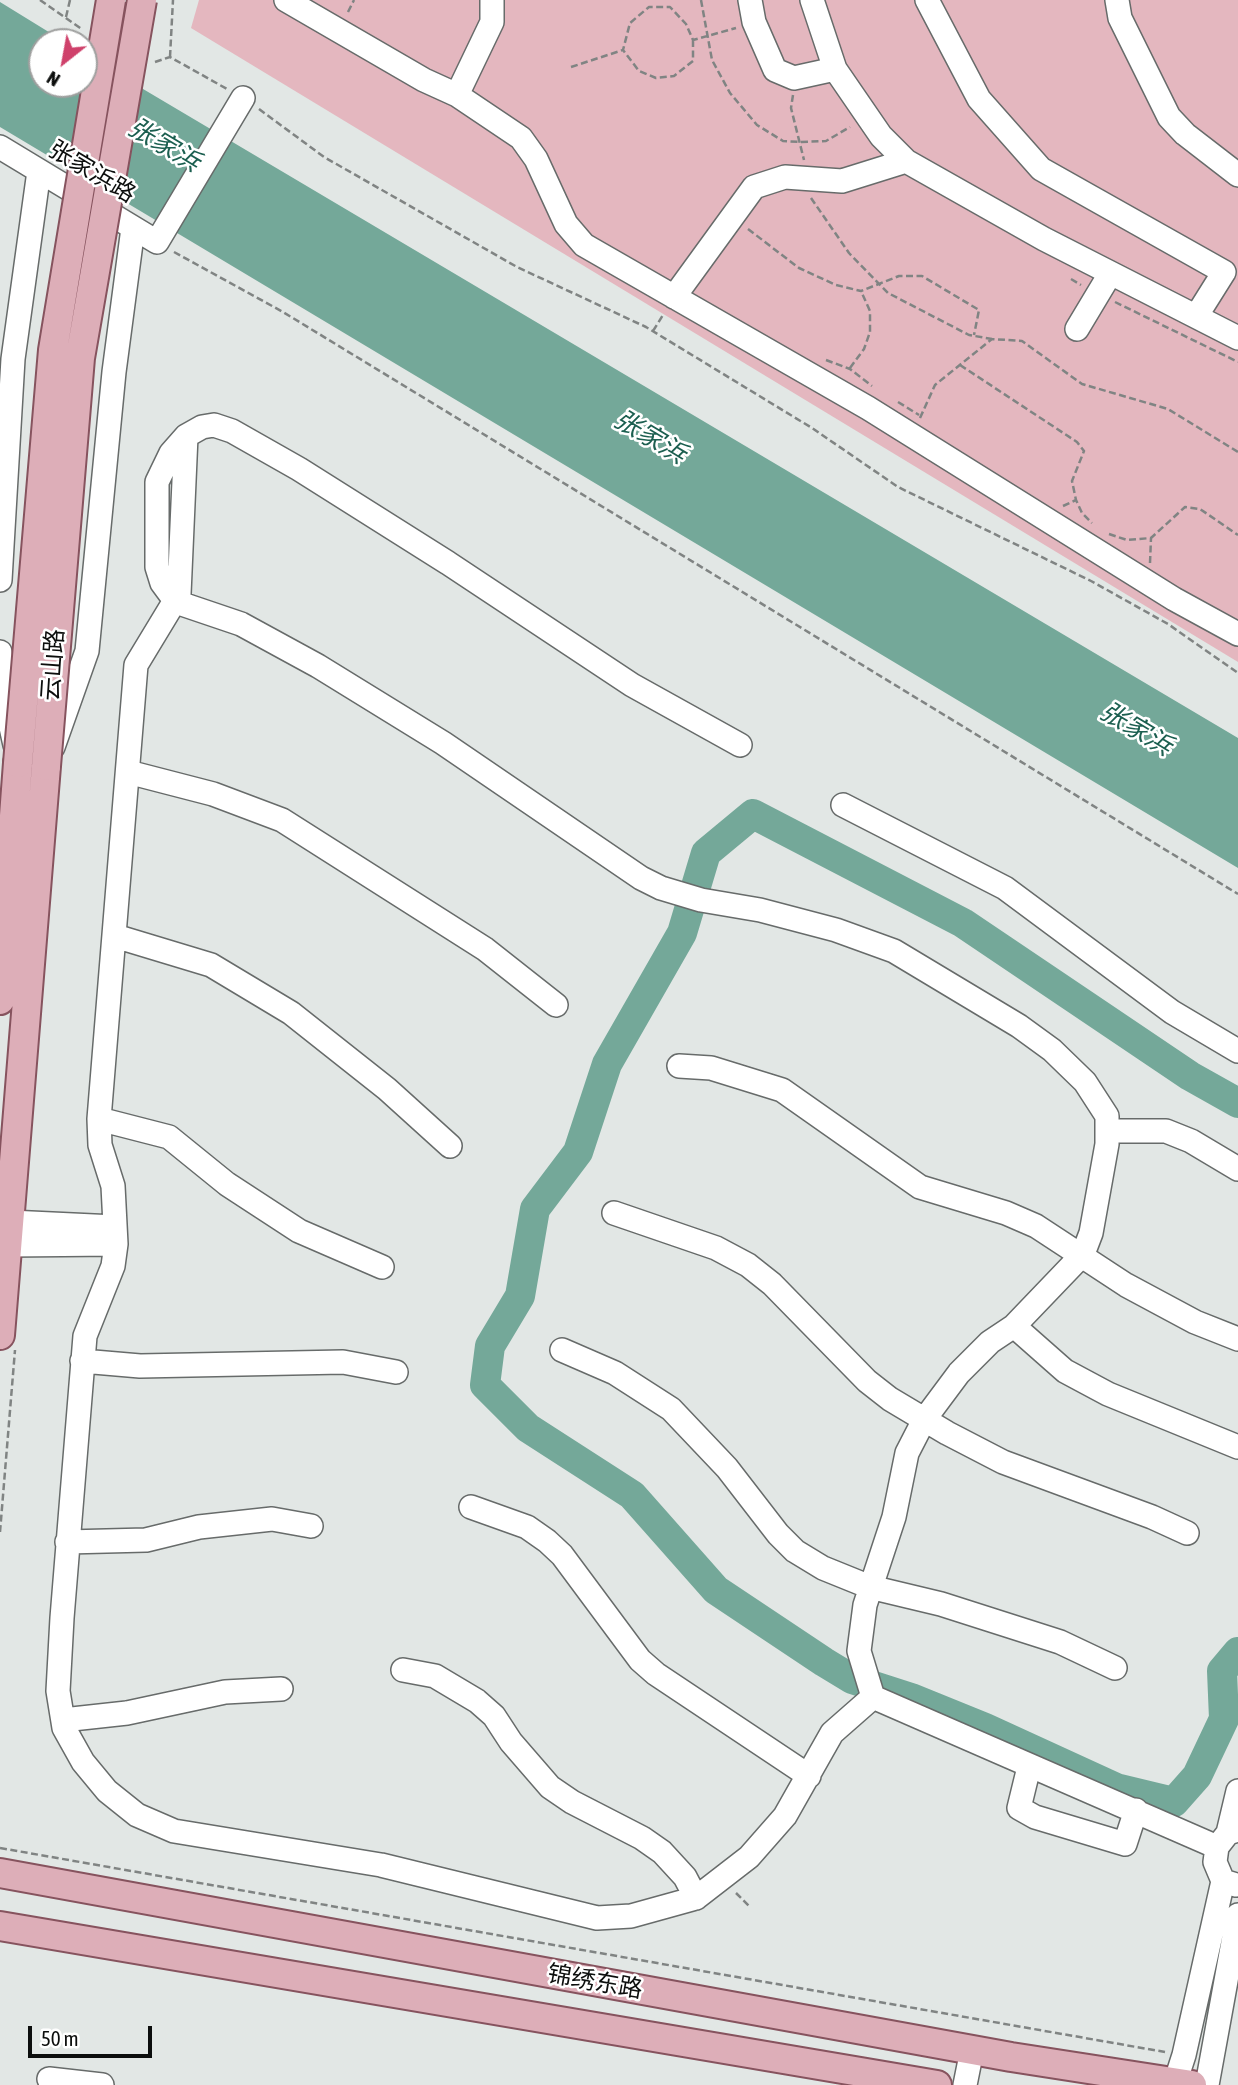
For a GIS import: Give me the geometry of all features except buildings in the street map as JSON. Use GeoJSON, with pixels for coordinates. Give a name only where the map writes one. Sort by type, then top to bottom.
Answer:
{"type":"FeatureCollection","features":[{"type":"Feature","properties":{"kind":"main road","name":"云山路"},"geometry":{"type":"LineString","coordinates":[[0,1335],[9,1234],[53,350],[111,0]]}},
{"type":"Feature","properties":{"kind":"main road","name":"云山路"},"geometry":{"type":"LineString","coordinates":[[0,1000],[32,764],[80,358],[142,0]]}},
{"type":"Feature","properties":{"kind":"main road","name":"锦绣东路"},"geometry":{"type":"LineString","coordinates":[[0,1873],[972,2050],[1184,2084]]}},
{"type":"Feature","properties":{"kind":"main road","name":"锦绣东路"},"geometry":{"type":"LineString","coordinates":[[0,1926],[937,2085]]}},
{"type":"Feature","properties":{"kind":"street"},"geometry":{"type":"LineString","coordinates":[[286,0],[424,80],[457,95],[521,138],[536,159],[566,224],[584,244],[917,437],[1174,599],[1238,634]]}},
{"type":"Feature","properties":{"kind":"street"},"geometry":{"type":"LineString","coordinates":[[457,95],[492,22],[492,0]]}},
{"type":"Feature","properties":{"kind":"street"},"geometry":{"type":"LineString","coordinates":[[750,0],[754,22],[775,71],[794,78],[835,69]]}},
{"type":"Feature","properties":{"kind":"street"},"geometry":{"type":"LineString","coordinates":[[812,0],[835,69],[866,117],[906,161],[1110,274],[1197,315],[1238,338]]}},
{"type":"Feature","properties":{"kind":"street"},"geometry":{"type":"LineString","coordinates":[[927,0],[979,99],[1041,169],[1224,272],[1197,315]]}},
{"type":"Feature","properties":{"kind":"street"},"geometry":{"type":"LineString","coordinates":[[1117,0],[1125,28],[1169,117],[1185,134],[1238,175]]}},
{"type":"Feature","properties":{"kind":"street"},"geometry":{"type":"LineString","coordinates":[[162,233],[243,98]]}},
{"type":"Feature","properties":{"kind":"street","name":"张家浜路"},"geometry":{"type":"LineString","coordinates":[[0,147],[133,228],[162,233]]}},
{"type":"Feature","properties":{"kind":"street"},"geometry":{"type":"LineString","coordinates":[[674,297],[754,187],[785,177],[842,181],[906,161]]}},
{"type":"Feature","properties":{"kind":"street"},"geometry":{"type":"LineString","coordinates":[[0,580],[13,359],[39,171]]}},
{"type":"Feature","properties":{"kind":"street"},"geometry":{"type":"LineString","coordinates":[[32,764],[87,651],[114,372],[133,228]]}},
{"type":"Feature","properties":{"kind":"street"},"geometry":{"type":"LineString","coordinates":[[1077,329],[1110,274]]}},
{"type":"Feature","properties":{"kind":"street"},"geometry":{"type":"LineString","coordinates":[[176,602],[241,624],[318,666],[443,743],[640,878],[661,888],[836,930],[894,951],[1019,1026],[1052,1050],[1085,1082],[1107,1116],[1107,1131],[1103,1173],[1091,1233],[1083,1254],[1014,1326],[990,1342],[959,1373],[924,1420],[907,1453],[894,1517],[870,1587],[859,1633],[869,1687],[832,1733],[786,1816],[749,1857],[696,1898],[631,1916],[597,1918],[381,1865],[174,1831],[136,1815],[107,1791],[83,1762],[63,1720],[58,1691],[67,1542],[85,1336],[113,1266],[116,1236],[113,1186],[100,1145],[99,1119],[136,664],[155,629],[176,602],[186,436],[202,426],[214,425],[252,440],[459,570],[632,685],[740,745]]}},
{"type":"Feature","properties":{"kind":"street"},"geometry":{"type":"LineString","coordinates":[[0,652],[5,700],[32,764]]}},
{"type":"Feature","properties":{"kind":"street"},"geometry":{"type":"LineString","coordinates":[[128,772],[213,794],[282,820],[485,949],[556,1005]]}},
{"type":"Feature","properties":{"kind":"street"},"geometry":{"type":"LineString","coordinates":[[843,805],[1005,888],[1172,1012],[1238,1051]]}},
{"type":"Feature","properties":{"kind":"street"},"geometry":{"type":"LineString","coordinates":[[114,936],[211,965],[291,1013],[387,1089],[450,1146]]}},
{"type":"Feature","properties":{"kind":"street"},"geometry":{"type":"LineString","coordinates":[[679,1066],[710,1068],[782,1090],[920,1187],[1006,1213],[1036,1226],[1083,1254],[1126,1285],[1195,1322],[1238,1339]]}},
{"type":"Feature","properties":{"kind":"street"},"geometry":{"type":"LineString","coordinates":[[99,1119],[169,1138],[226,1184],[299,1231],[382,1267]]}},
{"type":"Feature","properties":{"kind":"street"},"geometry":{"type":"LineString","coordinates":[[1107,1131],[1166,1131],[1191,1141],[1238,1169]]}},
{"type":"Feature","properties":{"kind":"street"},"geometry":{"type":"LineString","coordinates":[[614,1213],[651,1223],[716,1248],[748,1265],[772,1284],[867,1381],[924,1420],[1003,1462],[1152,1517],[1187,1533]]}},
{"type":"Feature","properties":{"kind":"street"},"geometry":{"type":"LineString","coordinates":[[9,1234],[116,1236]]}},
{"type":"Feature","properties":{"kind":"street"},"geometry":{"type":"LineString","coordinates":[[1014,1326],[1075,1376],[1119,1399],[1238,1447]]}},
{"type":"Feature","properties":{"kind":"street"},"geometry":{"type":"LineString","coordinates":[[562,1350],[615,1373],[671,1409],[698,1434],[795,1551],[843,1578],[989,1618],[1060,1642],[1115,1668]]}},
{"type":"Feature","properties":{"kind":"street"},"geometry":{"type":"LineString","coordinates":[[82,1361],[140,1366],[343,1362],[396,1372]]}},
{"type":"Feature","properties":{"kind":"street"},"geometry":{"type":"LineString","coordinates":[[471,1507],[527,1527],[547,1541],[562,1555],[640,1660],[656,1674],[809,1776]]}},
{"type":"Feature","properties":{"kind":"street"},"geometry":{"type":"LineString","coordinates":[[67,1542],[146,1540],[199,1527],[272,1519],[311,1525]]}},
{"type":"Feature","properties":{"kind":"street"},"geometry":{"type":"LineString","coordinates":[[403,1670],[435,1676],[477,1701],[494,1716],[511,1742],[550,1787],[662,1852],[685,1877],[696,1898]]}},
{"type":"Feature","properties":{"kind":"street"},"geometry":{"type":"LineString","coordinates":[[869,1687],[1029,1767],[1136,1810],[1228,1837]]}},
{"type":"Feature","properties":{"kind":"street"},"geometry":{"type":"LineString","coordinates":[[63,1720],[127,1713],[225,1692],[281,1689]]}},
{"type":"Feature","properties":{"kind":"street"},"geometry":{"type":"LineString","coordinates":[[1029,1767],[1019,1808],[1035,1817],[1125,1844],[1136,1810]]}},
{"type":"Feature","properties":{"kind":"street"},"geometry":{"type":"LineString","coordinates":[[1184,2084],[1184,2055],[1231,1883],[1215,1862],[1228,1837],[1238,1791]]}},
{"type":"Feature","properties":{"kind":"street"},"geometry":{"type":"LineString","coordinates":[[1207,2085],[1238,1915]]}},
{"type":"Feature","properties":{"kind":"street"},"geometry":{"type":"LineString","coordinates":[[965,2085],[972,2050]]}},
{"type":"Feature","properties":{"kind":"street"},"geometry":{"type":"LineString","coordinates":[[49,2079],[102,2085]]}},
{"type":"Feature","properties":{"kind":"path"},"geometry":{"type":"LineString","coordinates":[[40,0],[81,28]]}},
{"type":"Feature","properties":{"kind":"path"},"geometry":{"type":"LineString","coordinates":[[66,17],[70,0]]}},
{"type":"Feature","properties":{"kind":"path"},"geometry":{"type":"LineString","coordinates":[[170,57],[173,0]]}},
{"type":"Feature","properties":{"kind":"path"},"geometry":{"type":"LineString","coordinates":[[701,0],[712,60],[730,93],[757,125],[783,141],[826,141],[866,117]]}},
{"type":"Feature","properties":{"kind":"path"},"geometry":{"type":"LineString","coordinates":[[649,6],[670,7],[686,24],[693,40],[693,61],[674,76],[656,79],[639,71],[624,50],[630,23],[649,6]]}},
{"type":"Feature","properties":{"kind":"path"},"geometry":{"type":"LineString","coordinates":[[693,40],[747,25]]}},
{"type":"Feature","properties":{"kind":"path"},"geometry":{"type":"LineString","coordinates":[[570,67],[624,50]]}},
{"type":"Feature","properties":{"kind":"path"},"geometry":{"type":"LineString","coordinates":[[147,62],[170,57],[243,98],[324,158],[517,267],[646,327],[812,428],[898,486],[1091,581],[1168,624],[1238,673]]}},
{"type":"Feature","properties":{"kind":"path"},"geometry":{"type":"LineString","coordinates":[[794,78],[791,108],[811,198],[849,253],[888,293],[919,312],[969,335],[1022,341],[1082,384],[1168,409],[1238,453]]}},
{"type":"Feature","properties":{"kind":"path"},"geometry":{"type":"LineString","coordinates":[[732,216],[799,268],[836,285],[861,291],[898,276],[922,276],[979,310],[974,335]]}},
{"type":"Feature","properties":{"kind":"path"},"geometry":{"type":"LineString","coordinates":[[162,233],[283,312],[1238,894]]}},
{"type":"Feature","properties":{"kind":"path"},"geometry":{"type":"LineString","coordinates":[[1071,279],[1097,295],[1238,362]]}},
{"type":"Feature","properties":{"kind":"path"},"geometry":{"type":"LineString","coordinates":[[850,369],[864,349],[870,332],[870,311],[861,291]]}},
{"type":"Feature","properties":{"kind":"path"},"geometry":{"type":"LineString","coordinates":[[917,437],[920,416],[935,385],[992,339]]}},
{"type":"Feature","properties":{"kind":"path"},"geometry":{"type":"LineString","coordinates":[[960,365],[1077,442],[1084,451],[1072,481],[1076,500],[1082,513],[1101,532],[1127,540],[1152,538],[1185,507],[1200,509],[1238,535]]}},
{"type":"Feature","properties":{"kind":"path"},"geometry":{"type":"LineString","coordinates":[[0,1848],[1184,2055]]}},
{"type":"Feature","properties":{"kind":"shaded area"},"geometry":{"type":"Polygon","coordinates":[[[199,0],[1238,0],[1238,662],[191,28],[199,0]]]}},
{"type":"Feature","properties":{"kind":"water","name":"张家浜"},"geometry":{"type":"Polygon","coordinates":[[[0,2],[42,28],[28,28],[28,98],[98,98],[98,62],[1238,738],[1238,868],[0,127],[0,2]]]}},
{"type":"Feature","properties":{"kind":"waterway"},"geometry":{"type":"LineString","coordinates":[[1238,1103],[1190,1076],[963,923],[753,814],[706,853],[682,933],[607,1064],[578,1152],[535,1209],[520,1296],[490,1346],[485,1385],[528,1428],[632,1495],[716,1590],[824,1662],[852,1679],[911,1698],[985,1728],[1116,1788],[1174,1802],[1197,1776],[1224,1719],[1222,1671],[1238,1652]]}}]}
